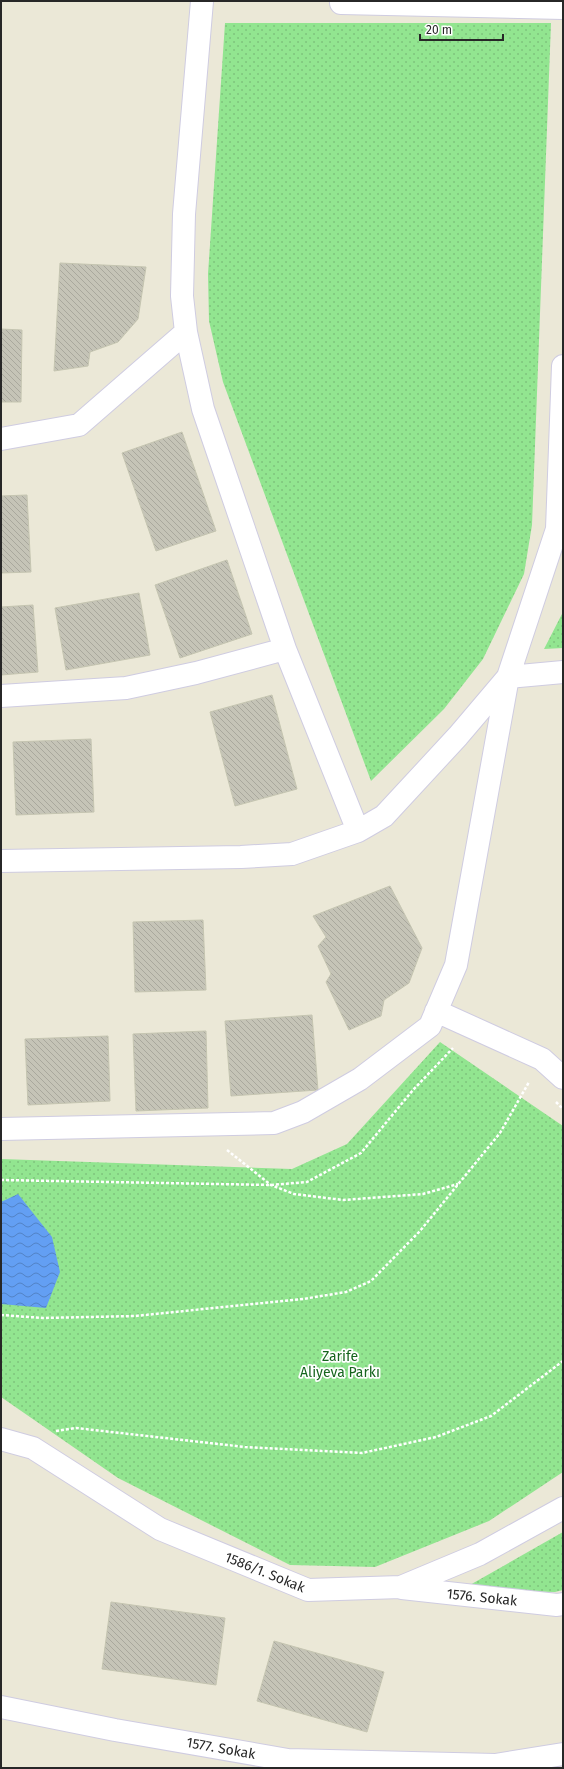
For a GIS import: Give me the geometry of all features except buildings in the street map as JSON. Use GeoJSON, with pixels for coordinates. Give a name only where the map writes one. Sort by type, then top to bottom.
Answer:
{"type":"FeatureCollection","features":[{"type":"Feature","properties":{"kind":"street"},"geometry":{"type":"LineString","coordinates":[[202,1],[184,214],[182,296],[186,332],[203,409],[285,649],[358,830]]}},
{"type":"Feature","properties":{"kind":"street"},"geometry":{"type":"LineString","coordinates":[[341,1],[341,3],[563,8]]}},
{"type":"Feature","properties":{"kind":"street"},"geometry":{"type":"LineString","coordinates":[[1,439],[78,425],[186,332]]}},
{"type":"Feature","properties":{"kind":"street"},"geometry":{"type":"LineString","coordinates":[[1,1129],[274,1123],[304,1112],[360,1079],[430,1026],[456,965],[508,677],[557,529],[563,366]]}},
{"type":"Feature","properties":{"kind":"street"},"geometry":{"type":"LineString","coordinates":[[1,696],[126,688],[196,673],[285,649]]}},
{"type":"Feature","properties":{"kind":"street"},"geometry":{"type":"LineString","coordinates":[[1,861],[241,857],[292,854],[358,830],[384,816],[458,736],[508,677],[563,672]]}},
{"type":"Feature","properties":{"kind":"street"},"geometry":{"type":"LineString","coordinates":[[436,1011],[542,1059],[563,1078]]}},
{"type":"Feature","properties":{"kind":"street","name":"1586/1. Sokak"},"geometry":{"type":"LineString","coordinates":[[1,1439],[33,1448],[160,1529],[308,1590],[401,1587],[480,1554],[563,1508]]}},
{"type":"Feature","properties":{"kind":"street","name":"1576. Sokak"},"geometry":{"type":"LineString","coordinates":[[401,1587],[557,1605],[563,1604]]}},
{"type":"Feature","properties":{"kind":"street","name":"1577. Sokak"},"geometry":{"type":"LineString","coordinates":[[1,1707],[287,1764],[495,1765],[563,1754]]}},
{"type":"Feature","properties":{"kind":"path"},"geometry":{"type":"LineString","coordinates":[[1,1180],[271,1185],[307,1182],[361,1153],[413,1090],[456,1045]]}},
{"type":"Feature","properties":{"kind":"path"},"geometry":{"type":"LineString","coordinates":[[1,1315],[43,1318],[135,1316],[303,1299],[346,1292],[371,1281],[420,1231],[500,1133],[542,1059]]}},
{"type":"Feature","properties":{"kind":"path"},"geometry":{"type":"LineString","coordinates":[[230,1153],[271,1185],[294,1194],[343,1200],[423,1194],[458,1183]]}},
{"type":"Feature","properties":{"kind":"path"},"geometry":{"type":"LineString","coordinates":[[54,1431],[76,1428],[245,1447],[362,1453],[436,1437],[491,1416],[563,1360]]}},
{"type":"Feature","properties":{"kind":"green space"},"geometry":{"type":"Polygon","coordinates":[[[225,23],[551,23],[532,525],[524,574],[483,659],[444,709],[371,781],[223,382],[209,321],[208,274],[225,23]]]}},
{"type":"Feature","properties":{"kind":"green space"},"geometry":{"type":"Polygon","coordinates":[[[563,612],[563,648],[544,649],[563,612]]]}},
{"type":"Feature","properties":{"kind":"green space","name":"Zarife Aliyeva Parkı"},"geometry":{"type":"Polygon","coordinates":[[[440,1042],[563,1126],[563,1472],[489,1521],[375,1567],[290,1565],[118,1478],[1,1397],[1,1159],[292,1169],[347,1144],[440,1042]]]}},
{"type":"Feature","properties":{"kind":"green space"},"geometry":{"type":"Polygon","coordinates":[[[563,1532],[563,1590],[555,1592],[461,1590],[563,1532]]]}},
{"type":"Feature","properties":{"kind":"water"},"geometry":{"type":"Polygon","coordinates":[[[18,1194],[52,1237],[60,1272],[46,1308],[1,1304],[1,1202],[18,1194]]]}}]}
